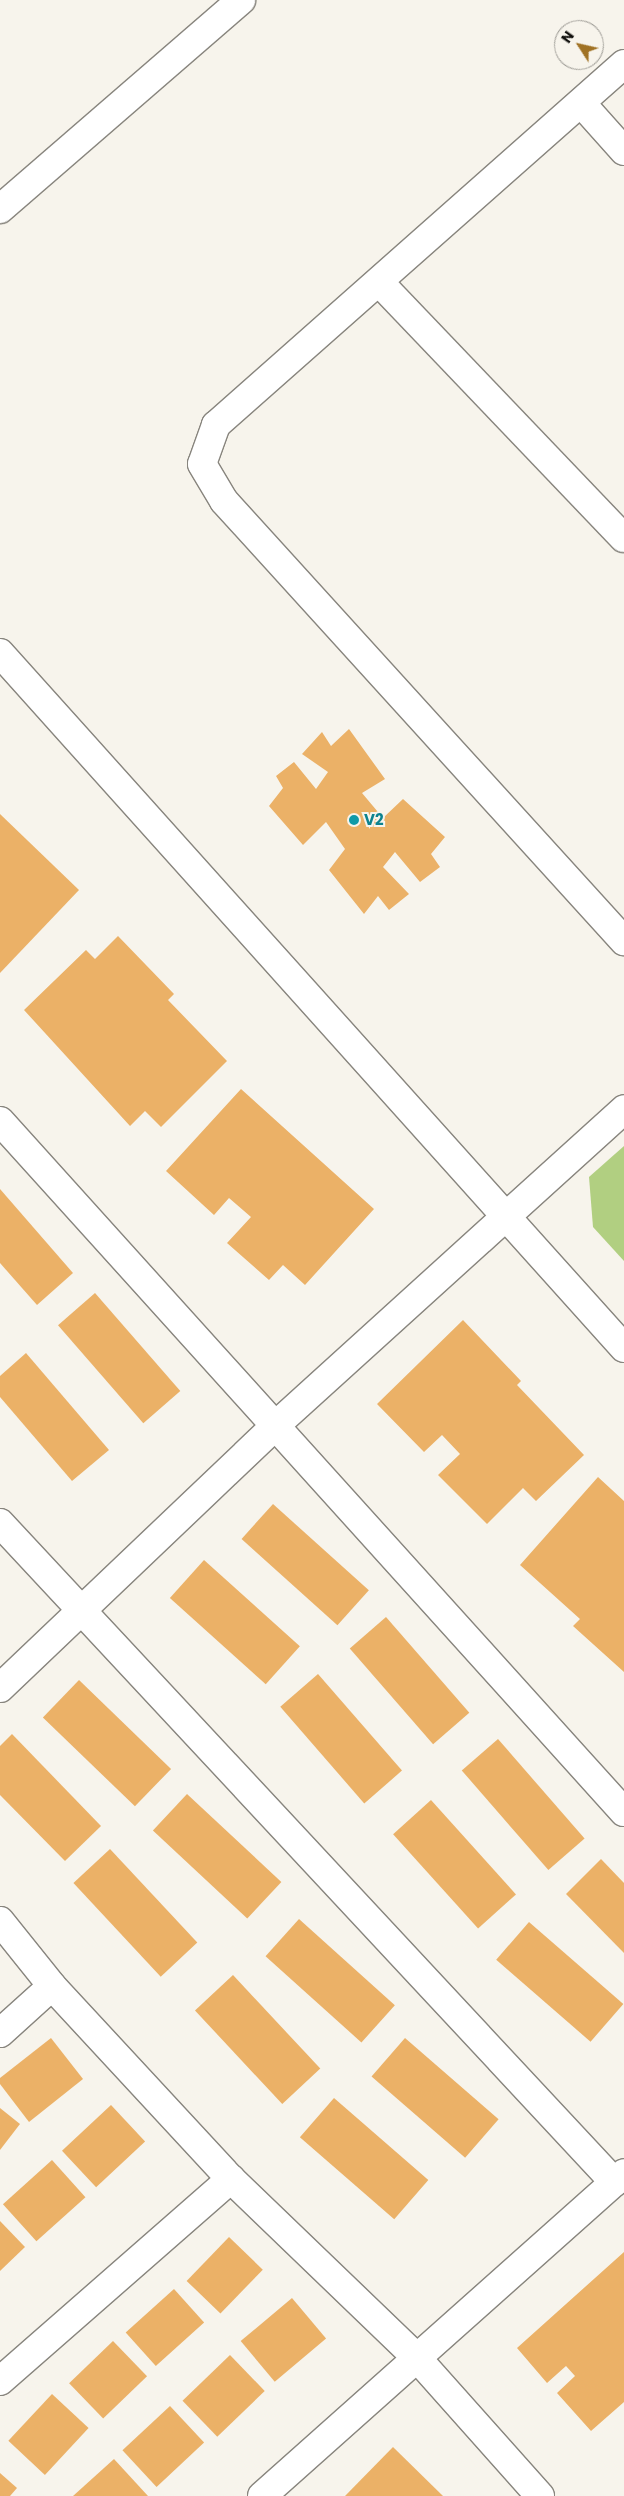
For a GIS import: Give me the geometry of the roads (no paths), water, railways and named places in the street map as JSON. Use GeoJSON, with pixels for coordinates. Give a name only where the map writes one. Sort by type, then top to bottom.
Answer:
{"type":"FeatureCollection","features":[{"type":"Feature","properties":{"kind":"street"},"geometry":{"type":"LineString","coordinates":[[0,209],[241,0]]}},
{"type":"Feature","properties":{"kind":"street"},"geometry":{"type":"LineString","coordinates":[[624,64],[582,104],[379,282],[271,373],[216,425],[202,464],[224,501],[624,941]]}},
{"type":"Feature","properties":{"kind":"street"},"geometry":{"type":"LineString","coordinates":[[582,104],[624,151]]}},
{"type":"Feature","properties":{"kind":"street"},"geometry":{"type":"LineString","coordinates":[[379,282],[624,538]]}},
{"type":"Feature","properties":{"kind":"street"},"geometry":{"type":"LineString","coordinates":[[0,653],[624,1348]]}},
{"type":"Feature","properties":{"kind":"street"},"geometry":{"type":"LineString","coordinates":[[0,1688],[82,1614],[276,1425],[624,1109]]}},
{"type":"Feature","properties":{"kind":"street"},"geometry":{"type":"LineString","coordinates":[[0,1121],[624,1812]]}},
{"type":"Feature","properties":{"kind":"street"},"geometry":{"type":"LineString","coordinates":[[0,1522],[82,1614],[619,2177],[262,2496]]}},
{"type":"Feature","properties":{"kind":"street"},"geometry":{"type":"LineString","coordinates":[[0,1921],[52,1986],[231,2180],[417,2358],[540,2496]]}},
{"type":"Feature","properties":{"kind":"street"},"geometry":{"type":"LineString","coordinates":[[0,2033],[52,1986]]}},
{"type":"Feature","properties":{"kind":"street"},"geometry":{"type":"LineString","coordinates":[[0,2381],[231,2180]]}},
{"type":"Feature","properties":{"kind":"place","name":"V2"},"geometry":{"type":"Point","coordinates":[354,820]}}]}
